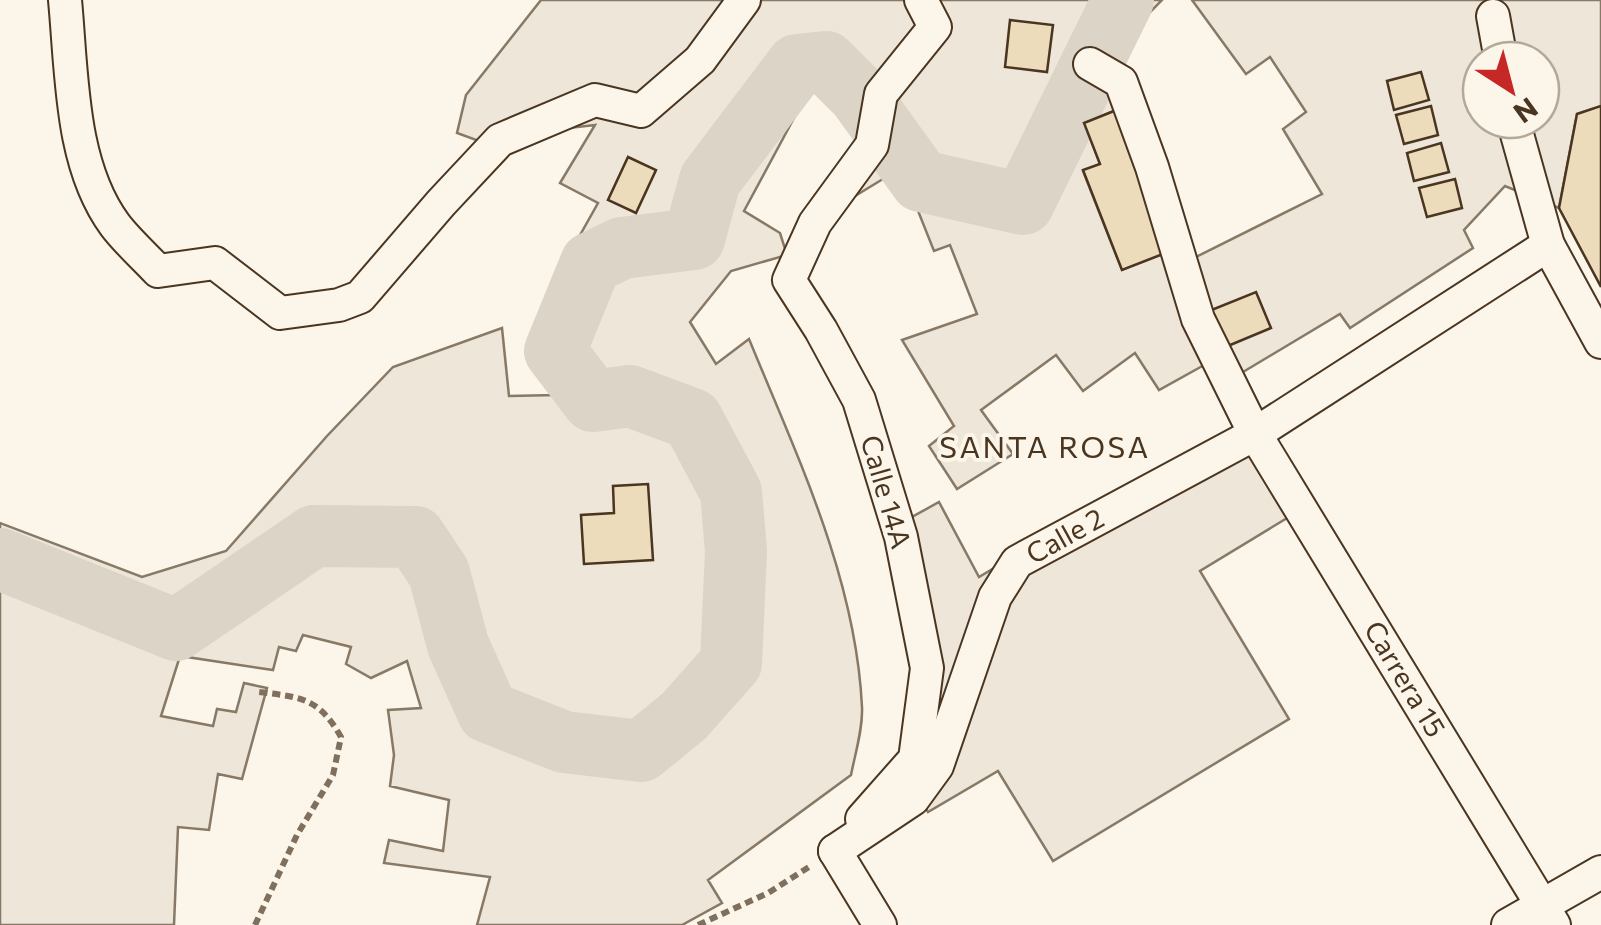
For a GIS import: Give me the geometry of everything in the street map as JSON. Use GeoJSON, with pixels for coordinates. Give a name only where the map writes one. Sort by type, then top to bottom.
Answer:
{"type":"FeatureCollection","features":[{"type":"Feature","properties":{"kind":"street"},"geometry":{"type":"LineString","coordinates":[[66,0],[75,104],[90,179],[114,224],[158,271],[215,262],[280,313],[339,305],[360,297],[500,140],[595,100],[642,111],[700,60],[744,0]]}},
{"type":"Feature","properties":{"kind":"street","name":"Calle 14A"},"geometry":{"type":"LineString","coordinates":[[835,850],[915,758],[926,668],[901,537],[859,400],[789,280],[815,223],[872,145],[881,94],[935,27],[920,0]]}},
{"type":"Feature","properties":{"kind":"street"},"geometry":{"type":"LineString","coordinates":[[1493,16],[1497,40]]}},
{"type":"Feature","properties":{"kind":"street","name":"Carrera 15"},"geometry":{"type":"LineString","coordinates":[[1090,64],[1121,82],[1152,167],[1198,318],[1255,434],[1548,915]]}},
{"type":"Feature","properties":{"kind":"street"},"geometry":{"type":"LineString","coordinates":[[1518,140],[1548,244],[1601,342]]}},
{"type":"Feature","properties":{"kind":"street","name":"Calle 2"},"geometry":{"type":"LineString","coordinates":[[835,850],[913,799],[937,766],[995,597],[1017,562],[1255,434],[1548,244]]}},
{"type":"Feature","properties":{"kind":"street"},"geometry":{"type":"LineString","coordinates":[[835,850],[880,925]]}},
{"type":"Feature","properties":{"kind":"street"},"geometry":{"type":"LineString","coordinates":[[1508,925],[1548,915],[1601,872]]}},
{"type":"Feature","properties":{"kind":"path"},"geometry":{"type":"LineString","coordinates":[[255,925],[297,835],[333,775],[341,737],[329,716],[309,702],[259,692]]}},
{"type":"Feature","properties":{"kind":"path"},"geometry":{"type":"LineString","coordinates":[[698,925],[768,893],[835,850]]}},
{"type":"Feature","properties":{"kind":"shaded area"},"geometry":{"type":"Polygon","coordinates":[[[541,0],[1162,0],[1105,58],[1119,109],[1085,123],[1100,164],[1083,171],[1122,270],[1173,250],[1206,364],[1159,390],[1135,353],[1083,391],[1056,355],[981,410],[1013,454],[957,489],[929,446],[954,426],[902,340],[977,314],[950,245],[934,251],[901,168],[850,199],[877,128],[822,73],[815,79],[744,211],[780,233],[787,255],[731,271],[690,322],[716,364],[749,339],[821,518],[849,612],[857,659],[862,715],[851,775],[708,880],[722,903],[682,925],[477,925],[490,877],[384,863],[389,840],[443,851],[449,800],[390,786],[394,755],[388,710],[421,708],[407,661],[371,678],[346,664],[351,647],[303,635],[296,651],[279,647],[273,670],[180,656],[161,716],[213,726],[217,709],[236,712],[244,683],[267,688],[242,779],[218,774],[209,830],[178,827],[174,925],[0,925],[0,523],[142,577],[226,551],[393,367],[502,328],[509,396],[556,395],[552,285],[598,203],[560,183],[595,125],[524,133],[487,144],[457,133],[466,95],[541,0]]]}},
{"type":"Feature","properties":{"kind":"shaded area"},"geometry":{"type":"Polygon","coordinates":[[[1192,0],[1601,0],[1601,106],[1577,114],[1559,208],[1505,186],[1464,230],[1473,248],[1350,328],[1340,314],[1238,375],[1209,311],[1196,257],[1322,194],[1283,129],[1306,112],[1270,57],[1246,74],[1192,0]]]}},
{"type":"Feature","properties":{"kind":"shaded area"},"geometry":{"type":"Polygon","coordinates":[[[1252,449],[1292,515],[1200,571],[1289,719],[1053,861],[998,771],[928,812],[923,803],[1005,607],[1027,571],[1252,449]]]}},
{"type":"Feature","properties":{"kind":"shaded area"},"geometry":{"type":"Polygon","coordinates":[[[939,502],[979,577],[1001,564],[924,765],[925,586],[912,517],[939,502]]]}},
{"type":"Feature","properties":{"kind":"building"},"geometry":{"type":"Polygon","coordinates":[[[1010,20],[1053,25],[1047,72],[1005,67],[1010,20]]]}},
{"type":"Feature","properties":{"kind":"building"},"geometry":{"type":"Polygon","coordinates":[[[1421,72],[1429,100],[1394,110],[1387,81],[1421,72]]]}},
{"type":"Feature","properties":{"kind":"building"},"geometry":{"type":"Polygon","coordinates":[[[1431,106],[1438,135],[1404,144],[1396,115],[1431,106]]]}},
{"type":"Feature","properties":{"kind":"building"},"geometry":{"type":"Polygon","coordinates":[[[1601,106],[1601,287],[1559,208],[1577,114],[1601,106]]]}},
{"type":"Feature","properties":{"kind":"building"},"geometry":{"type":"Polygon","coordinates":[[[1119,109],[1173,250],[1122,270],[1083,170],[1100,164],[1084,123],[1119,109]]]}},
{"type":"Feature","properties":{"kind":"building"},"geometry":{"type":"Polygon","coordinates":[[[1441,143],[1449,172],[1414,181],[1407,153],[1441,143]]]}},
{"type":"Feature","properties":{"kind":"building"},"geometry":{"type":"Polygon","coordinates":[[[628,157],[656,170],[636,213],[608,200],[628,157]]]}},
{"type":"Feature","properties":{"kind":"building"},"geometry":{"type":"Polygon","coordinates":[[[1455,179],[1462,208],[1427,217],[1419,188],[1455,179]]]}},
{"type":"Feature","properties":{"kind":"building"},"geometry":{"type":"Polygon","coordinates":[[[1256,292],[1271,328],[1223,348],[1209,311],[1256,292]]]}},
{"type":"Feature","properties":{"kind":"building"},"geometry":{"type":"Polygon","coordinates":[[[648,484],[653,560],[584,564],[581,515],[614,513],[613,486],[648,484]]]}},
{"type":"Feature","properties":{"kind":"waterway"},"geometry":{"type":"LineString","coordinates":[[0,559],[176,630],[314,536],[415,537],[439,573],[458,645],[488,712],[564,742],[641,751],[684,716],[731,663],[736,551],[731,492],[692,419],[630,396],[593,401],[555,351],[591,263],[622,248],[694,239],[710,180],[797,65],[826,62],[859,95],[921,181],[1023,204],[1123,0]]}},
{"type":"Feature","properties":{"kind":"district","name":"SANTA ROSA"},"geometry":{"type":"Point","coordinates":[1045,448]}}]}
